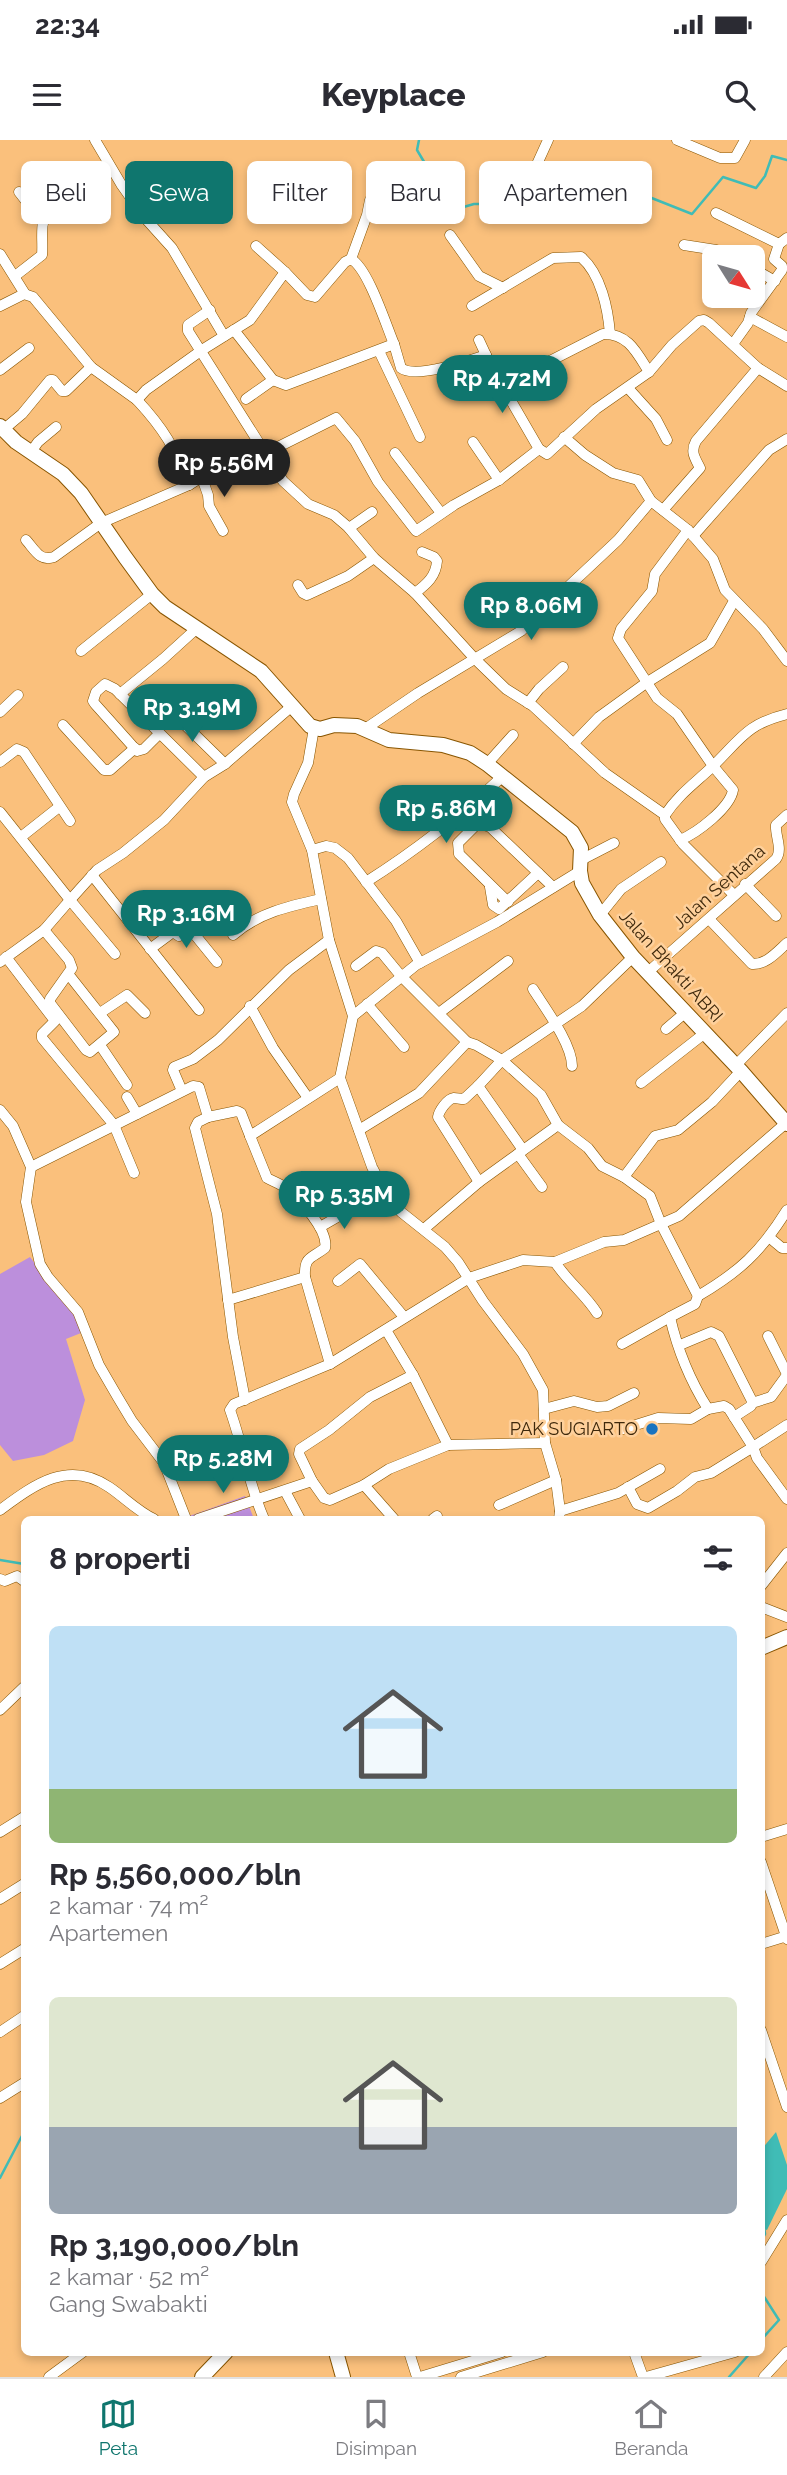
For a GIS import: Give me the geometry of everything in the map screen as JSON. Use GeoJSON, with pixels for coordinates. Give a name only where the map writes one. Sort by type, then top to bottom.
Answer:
{"type":"FeatureCollection","features":[{"type":"Feature","properties":{"kind":"street"},"geometry":{"type":"LineString","coordinates":[[95,140],[106,161]]}},
{"type":"Feature","properties":{"kind":"street"},"geometry":{"type":"LineString","coordinates":[[538,161],[548,140]]}},
{"type":"Feature","properties":{"kind":"street"},"geometry":{"type":"LineString","coordinates":[[677,140],[726,158],[735,158],[745,140]]}},
{"type":"Feature","properties":{"kind":"street"},"geometry":{"type":"LineString","coordinates":[[111,169],[145,218],[172,248],[224,336]]}},
{"type":"Feature","properties":{"kind":"street"},"geometry":{"type":"LineString","coordinates":[[716,214],[784,243],[774,259],[783,268],[733,344]]}},
{"type":"Feature","properties":{"kind":"street"},"geometry":{"type":"LineString","coordinates":[[256,246],[307,295],[315,297],[345,262],[351,259],[366,218]]}},
{"type":"Feature","properties":{"kind":"street"},"geometry":{"type":"LineString","coordinates":[[15,276],[43,255],[43,224]]}},
{"type":"Feature","properties":{"kind":"street"},"geometry":{"type":"LineString","coordinates":[[450,235],[479,276],[503,288]]}},
{"type":"Feature","properties":{"kind":"street"},"geometry":{"type":"LineString","coordinates":[[684,244],[702,247]]}},
{"type":"Feature","properties":{"kind":"street"},"geometry":{"type":"LineString","coordinates":[[0,254],[25,294],[33,297],[91,367],[137,400],[157,422],[177,452],[189,485]]}},
{"type":"Feature","properties":{"kind":"street"},"geometry":{"type":"LineString","coordinates":[[472,306],[554,258],[581,257],[590,267],[607,305],[610,334]]}},
{"type":"Feature","properties":{"kind":"street"},"geometry":{"type":"LineString","coordinates":[[351,259],[356,261],[370,286],[401,368],[407,372],[451,367],[486,355]]}},
{"type":"Feature","properties":{"kind":"street"},"geometry":{"type":"LineString","coordinates":[[137,400],[146,390],[202,350],[250,320],[285,272]]}},
{"type":"Feature","properties":{"kind":"street"},"geometry":{"type":"LineString","coordinates":[[765,275],[775,281]]}},
{"type":"Feature","properties":{"kind":"street"},"geometry":{"type":"LineString","coordinates":[[0,306],[25,294]]}},
{"type":"Feature","properties":{"kind":"street"},"geometry":{"type":"LineString","coordinates":[[210,310],[187,328],[257,442],[279,475],[296,494],[334,515],[349,528],[374,558],[415,593],[506,689],[528,703],[604,774],[665,815],[680,840],[733,894]]}},
{"type":"Feature","properties":{"kind":"street"},"geometry":{"type":"LineString","coordinates":[[750,317],[787,337]]}},
{"type":"Feature","properties":{"kind":"street"},"geometry":{"type":"LineString","coordinates":[[479,340],[539,449],[545,453],[549,453],[596,409],[649,372],[672,345],[699,321],[709,323],[758,368],[787,386]]}},
{"type":"Feature","properties":{"kind":"street"},"geometry":{"type":"LineString","coordinates":[[234,330],[273,380],[286,385],[394,344]]}},
{"type":"Feature","properties":{"kind":"street"},"geometry":{"type":"LineString","coordinates":[[503,385],[603,334],[625,339],[649,372]]}},
{"type":"Feature","properties":{"kind":"street"},"geometry":{"type":"LineString","coordinates":[[0,370],[29,348]]}},
{"type":"Feature","properties":{"kind":"street"},"geometry":{"type":"LineString","coordinates":[[379,351],[420,438]]}},
{"type":"Feature","properties":{"kind":"street"},"geometry":{"type":"LineString","coordinates":[[91,367],[66,391],[60,390],[53,380],[50,380],[22,414],[1,428],[72,483],[152,594],[165,607],[261,671],[314,728],[308,763],[292,803],[312,850],[330,940],[353,1016],[340,1078],[372,1167],[385,1192],[401,1212],[445,1247],[530,1365],[542,1390],[545,1443],[556,1480],[559,1515],[618,1493],[660,1469]]}},
{"type":"Feature","properties":{"kind":"street"},"geometry":{"type":"LineString","coordinates":[[663,510],[700,468],[693,455],[692,448],[696,442],[758,368]]}},
{"type":"Feature","properties":{"kind":"street"},"geometry":{"type":"LineString","coordinates":[[246,399],[273,380]]}},
{"type":"Feature","properties":{"kind":"street"},"geometry":{"type":"LineString","coordinates":[[628,388],[656,419],[667,440]]}},
{"type":"Feature","properties":{"kind":"street"},"geometry":{"type":"LineString","coordinates":[[266,453],[337,418],[355,441],[378,482],[414,530],[421,530],[441,513],[499,480],[539,449]]}},
{"type":"Feature","properties":{"kind":"street"},"geometry":{"type":"LineString","coordinates":[[31,452],[38,442],[56,427]]}},
{"type":"Feature","properties":{"kind":"street"},"geometry":{"type":"LineString","coordinates":[[564,437],[584,455],[613,473],[638,480],[651,501],[691,533],[713,559],[721,584],[763,629],[786,659]]}},
{"type":"Feature","properties":{"kind":"street"},"geometry":{"type":"LineString","coordinates":[[680,840],[695,833],[713,817],[732,795],[732,787],[713,766],[677,714],[657,698],[618,642],[618,635],[652,591],[655,574],[769,450],[787,439]]}},
{"type":"Feature","properties":{"kind":"street"},"geometry":{"type":"LineString","coordinates":[[26,540],[40,557],[54,557],[101,523],[189,485],[257,442]]}},
{"type":"Feature","properties":{"kind":"street"},"geometry":{"type":"LineString","coordinates":[[473,442],[499,480]]}},
{"type":"Feature","properties":{"kind":"street"},"geometry":{"type":"LineString","coordinates":[[395,453],[441,513]]}},
{"type":"Feature","properties":{"kind":"street"},"geometry":{"type":"LineString","coordinates":[[202,478],[209,506],[223,531]]}},
{"type":"Feature","properties":{"kind":"street"},"geometry":{"type":"LineString","coordinates":[[365,729],[418,692],[521,631],[618,540],[651,501]]}},
{"type":"Feature","properties":{"kind":"street"},"geometry":{"type":"LineString","coordinates":[[349,528],[372,512]]}},
{"type":"Feature","properties":{"kind":"street"},"geometry":{"type":"LineString","coordinates":[[415,593],[426,585],[436,570],[437,561],[434,557],[422,552]]}},
{"type":"Feature","properties":{"kind":"street"},"geometry":{"type":"LineString","coordinates":[[299,585],[307,595],[348,576],[374,558]]}},
{"type":"Feature","properties":{"kind":"street"},"geometry":{"type":"LineString","coordinates":[[81,650],[152,594]]}},
{"type":"Feature","properties":{"kind":"street"},"geometry":{"type":"LineString","coordinates":[[573,744],[599,717],[646,683],[710,643],[716,628],[734,601]]}},
{"type":"Feature","properties":{"kind":"street"},"geometry":{"type":"LineString","coordinates":[[120,694],[196,629]]}},
{"type":"Feature","properties":{"kind":"street"},"geometry":{"type":"LineString","coordinates":[[528,703],[563,667]]}},
{"type":"Feature","properties":{"kind":"street"},"geometry":{"type":"LineString","coordinates":[[159,733],[144,749],[138,751],[93,701],[96,692],[105,684],[120,694],[204,777]]}},
{"type":"Feature","properties":{"kind":"street"},"geometry":{"type":"LineString","coordinates":[[0,712],[18,695]]}},
{"type":"Feature","properties":{"kind":"street"},"geometry":{"type":"LineString","coordinates":[[134,1173],[114,1125],[44,1041],[43,1034],[55,1020],[3,960],[44,929],[92,875],[164,820],[204,777],[225,764],[292,706]]}},
{"type":"Feature","properties":{"kind":"street"},"geometry":{"type":"LineString","coordinates":[[665,815],[679,796],[713,766],[743,733],[760,722],[787,714]]}},
{"type":"Feature","properties":{"kind":"street"},"geometry":{"type":"LineString","coordinates":[[184,724],[225,764]]}},
{"type":"Feature","properties":{"kind":"street","name":"Jalan Bhakti ABRI"},"geometry":{"type":"LineString","coordinates":[[314,728],[346,724],[389,740],[457,748],[487,764],[572,832],[581,848],[580,865],[586,893],[600,915],[633,957],[787,1123]]}},
{"type":"Feature","properties":{"kind":"street"},"geometry":{"type":"LineString","coordinates":[[63,725],[104,770],[110,770],[135,748]]}},
{"type":"Feature","properties":{"kind":"street"},"geometry":{"type":"LineString","coordinates":[[487,764],[513,734]]}},
{"type":"Feature","properties":{"kind":"street"},"geometry":{"type":"LineString","coordinates":[[0,762],[17,749],[24,752],[69,821]]}},
{"type":"Feature","properties":{"kind":"street"},"geometry":{"type":"LineString","coordinates":[[366,882],[411,853],[503,776]]}},
{"type":"Feature","properties":{"kind":"street"},"geometry":{"type":"LineString","coordinates":[[21,838],[59,807]]}},
{"type":"Feature","properties":{"kind":"street"},"geometry":{"type":"LineString","coordinates":[[0,812],[115,954]]}},
{"type":"Feature","properties":{"kind":"street","name":"Jalan Sentana"},"geometry":{"type":"LineString","coordinates":[[648,972],[779,855],[776,825],[787,815]]}},
{"type":"Feature","properties":{"kind":"street"},"geometry":{"type":"LineString","coordinates":[[538,873],[508,902],[458,854],[458,843],[482,822],[490,827],[553,887]]}},
{"type":"Feature","properties":{"kind":"street"},"geometry":{"type":"LineString","coordinates":[[353,1016],[420,963],[497,922],[553,887],[614,843]]}},
{"type":"Feature","properties":{"kind":"street"},"geometry":{"type":"LineString","coordinates":[[312,850],[326,846],[343,853],[407,938],[420,963]]}},
{"type":"Feature","properties":{"kind":"street"},"geometry":{"type":"LineString","coordinates":[[600,915],[621,889],[662,862]]}},
{"type":"Feature","properties":{"kind":"street"},"geometry":{"type":"LineString","coordinates":[[92,875],[199,1010]]}},
{"type":"Feature","properties":{"kind":"street"},"geometry":{"type":"LineString","coordinates":[[745,884],[776,916]]}},
{"type":"Feature","properties":{"kind":"street"},"geometry":{"type":"LineString","coordinates":[[233,935],[263,915],[321,899]]}},
{"type":"Feature","properties":{"kind":"street"},"geometry":{"type":"LineString","coordinates":[[709,919],[752,964],[767,960],[787,943]]}},
{"type":"Feature","properties":{"kind":"street"},"geometry":{"type":"LineString","coordinates":[[44,929],[72,965],[69,975],[50,999],[50,1003],[86,1050],[93,1051],[114,1032],[69,975]]}},
{"type":"Feature","properties":{"kind":"street"},"geometry":{"type":"LineString","coordinates":[[150,949],[173,932],[178,936],[191,930],[217,962]]}},
{"type":"Feature","properties":{"kind":"street"},"geometry":{"type":"LineString","coordinates":[[182,1091],[174,1067],[193,1059],[218,1040],[289,970],[330,940]]}},
{"type":"Feature","properties":{"kind":"street"},"geometry":{"type":"LineString","coordinates":[[356,966],[379,951],[467,1042],[502,1059],[541,1095],[558,1125],[588,1148],[602,1166],[624,1177],[650,1196],[661,1224],[698,1296]]}},
{"type":"Feature","properties":{"kind":"street"},"geometry":{"type":"LineString","coordinates":[[479,1182],[438,1116],[441,1110],[453,1098],[464,1099],[502,1059],[582,1006],[633,957]]}},
{"type":"Feature","properties":{"kind":"street"},"geometry":{"type":"LineString","coordinates":[[439,1013],[508,961]]}},
{"type":"Feature","properties":{"kind":"street"},"geometry":{"type":"LineString","coordinates":[[533,989],[555,1026],[571,1058],[572,1066]]}},
{"type":"Feature","properties":{"kind":"street"},"geometry":{"type":"LineString","coordinates":[[100,1013],[127,995],[145,1013]]}},
{"type":"Feature","properties":{"kind":"street"},"geometry":{"type":"LineString","coordinates":[[367,1004],[404,1047]]}},
{"type":"Feature","properties":{"kind":"street"},"geometry":{"type":"LineString","coordinates":[[250,1006],[273,1048],[308,1098]]}},
{"type":"Feature","properties":{"kind":"street"},"geometry":{"type":"LineString","coordinates":[[666,1029],[686,1012]]}},
{"type":"Feature","properties":{"kind":"street"},"geometry":{"type":"LineString","coordinates":[[624,1177],[655,1136],[678,1130],[712,1101],[787,1013]]}},
{"type":"Feature","properties":{"kind":"street"},"geometry":{"type":"LineString","coordinates":[[641,1083],[705,1032]]}},
{"type":"Feature","properties":{"kind":"street"},"geometry":{"type":"LineString","coordinates":[[359,1130],[419,1093],[467,1042]]}},
{"type":"Feature","properties":{"kind":"street"},"geometry":{"type":"LineString","coordinates":[[100,1045],[127,1085]]}},
{"type":"Feature","properties":{"kind":"street"},"geometry":{"type":"LineString","coordinates":[[250,1136],[340,1078]]}},
{"type":"Feature","properties":{"kind":"street"},"geometry":{"type":"LineString","coordinates":[[31,1167],[193,1086],[199,1087],[208,1117]]}},
{"type":"Feature","properties":{"kind":"street"},"geometry":{"type":"LineString","coordinates":[[478,1086],[542,1187]]}},
{"type":"Feature","properties":{"kind":"street"},"geometry":{"type":"LineString","coordinates":[[127,1097],[136,1114]]}},
{"type":"Feature","properties":{"kind":"street"},"geometry":{"type":"LineString","coordinates":[[0,1110],[13,1126],[31,1167],[26,1202],[40,1264],[78,1312],[99,1365],[132,1421],[164,1463],[185,1516]]}},
{"type":"Feature","properties":{"kind":"street"},"geometry":{"type":"LineString","coordinates":[[244,1400],[217,1213],[195,1128],[198,1122],[208,1117],[241,1112],[267,1178],[288,1189],[320,1227],[327,1245],[305,1262],[305,1277],[330,1364]]}},
{"type":"Feature","properties":{"kind":"street"},"geometry":{"type":"LineString","coordinates":[[263,1516],[230,1410],[234,1404],[330,1364],[469,1278],[523,1260],[555,1262],[604,1242],[624,1240],[661,1224],[687,1210],[787,1123]]}},
{"type":"Feature","properties":{"kind":"street"},"geometry":{"type":"LineString","coordinates":[[424,1229],[479,1182],[558,1125]]}},
{"type":"Feature","properties":{"kind":"street"},"geometry":{"type":"LineString","coordinates":[[320,1227],[354,1208]]}},
{"type":"Feature","properties":{"kind":"street"},"geometry":{"type":"LineString","coordinates":[[622,1344],[695,1304],[698,1296],[718,1285],[748,1262],[770,1238],[787,1210]]}},
{"type":"Feature","properties":{"kind":"street"},"geometry":{"type":"LineString","coordinates":[[770,1238],[782,1248],[787,1248]]}},
{"type":"Feature","properties":{"kind":"street"},"geometry":{"type":"LineString","coordinates":[[555,1262],[597,1313]]}},
{"type":"Feature","properties":{"kind":"street"},"geometry":{"type":"LineString","coordinates":[[338,1281],[360,1264],[404,1317]]}},
{"type":"Feature","properties":{"kind":"street"},"geometry":{"type":"LineString","coordinates":[[228,1300],[305,1277]]}},
{"type":"Feature","properties":{"kind":"street"},"geometry":{"type":"LineString","coordinates":[[670,1317],[699,1394],[708,1409]]}},
{"type":"Feature","properties":{"kind":"street"},"geometry":{"type":"LineString","coordinates":[[386,1330],[413,1375],[448,1445]]}},
{"type":"Feature","properties":{"kind":"street"},"geometry":{"type":"LineString","coordinates":[[680,1345],[711,1332],[719,1336],[752,1403]]}},
{"type":"Feature","properties":{"kind":"street"},"geometry":{"type":"LineString","coordinates":[[734,1417],[752,1403],[771,1396],[787,1374],[768,1336]]}},
{"type":"Feature","properties":{"kind":"street"},"geometry":{"type":"LineString","coordinates":[[413,1375],[370,1397],[300,1449],[299,1454],[312,1481],[326,1500],[364,1485],[389,1469],[448,1445],[545,1443]]}},
{"type":"Feature","properties":{"kind":"street"},"geometry":{"type":"LineString","coordinates":[[544,1409],[574,1401],[597,1407],[607,1406],[634,1393]]}},
{"type":"Feature","properties":{"kind":"street"},"geometry":{"type":"LineString","coordinates":[[623,1429],[649,1419],[691,1419],[708,1409],[724,1406],[734,1417],[757,1458],[787,1499]]}},
{"type":"Feature","properties":{"kind":"street"},"geometry":{"type":"LineString","coordinates":[[628,1487],[639,1506],[648,1508],[695,1477],[711,1473],[787,1425]]}},
{"type":"Feature","properties":{"kind":"street"},"geometry":{"type":"LineString","coordinates":[[0,1510],[28,1489],[61,1475],[84,1476],[110,1487],[150,1516]]}},
{"type":"Feature","properties":{"kind":"street"},"geometry":{"type":"LineString","coordinates":[[499,1505],[556,1480]]}},
{"type":"Feature","properties":{"kind":"street"},"geometry":{"type":"LineString","coordinates":[[208,1516],[312,1481]]}},
{"type":"Feature","properties":{"kind":"street"},"geometry":{"type":"LineString","coordinates":[[364,1485],[391,1516]]}},
{"type":"Feature","properties":{"kind":"street"},"geometry":{"type":"LineString","coordinates":[[285,1491],[298,1516]]}},
{"type":"Feature","properties":{"kind":"street"},"geometry":{"type":"LineString","coordinates":[[765,1581],[787,1553]]}},
{"type":"Feature","properties":{"kind":"street"},"geometry":{"type":"LineString","coordinates":[[2,1581],[17,1576],[21,1579]]}},
{"type":"Feature","properties":{"kind":"street"},"geometry":{"type":"LineString","coordinates":[[765,1609],[787,1617]]}},
{"type":"Feature","properties":{"kind":"street"},"geometry":{"type":"LineString","coordinates":[[765,1646],[787,1637]]}},
{"type":"Feature","properties":{"kind":"street"},"geometry":{"type":"LineString","coordinates":[[0,1710],[21,1689]]}},
{"type":"Feature","properties":{"kind":"street"},"geometry":{"type":"LineString","coordinates":[[0,1832],[21,1818]]}},
{"type":"Feature","properties":{"kind":"street"},"geometry":{"type":"LineString","coordinates":[[765,1835],[787,1829]]}},
{"type":"Feature","properties":{"kind":"street"},"geometry":{"type":"LineString","coordinates":[[765,1873],[787,1937],[765,1943]]}},
{"type":"Feature","properties":{"kind":"street"},"geometry":{"type":"LineString","coordinates":[[0,1899],[21,1886]]}},
{"type":"Feature","properties":{"kind":"street"},"geometry":{"type":"LineString","coordinates":[[0,1965],[21,1951]]}},
{"type":"Feature","properties":{"kind":"street"},"geometry":{"type":"LineString","coordinates":[[0,2032],[21,2018]]}},
{"type":"Feature","properties":{"kind":"street"},"geometry":{"type":"LineString","coordinates":[[765,2042],[787,2107]]}},
{"type":"Feature","properties":{"kind":"street"},"geometry":{"type":"LineString","coordinates":[[0,2098],[21,2085]]}},
{"type":"Feature","properties":{"kind":"street"},"geometry":{"type":"LineString","coordinates":[[765,2256],[787,2220]]}},
{"type":"Feature","properties":{"kind":"street"},"geometry":{"type":"LineString","coordinates":[[764,2377],[787,2352]]}},
{"type":"Feature","properties":{"kind":"street"},"geometry":{"type":"LineString","coordinates":[[49,2377],[78,2356]]}},
{"type":"Feature","properties":{"kind":"street"},"geometry":{"type":"LineString","coordinates":[[202,2377],[222,2356]]}},
{"type":"Feature","properties":{"kind":"street"},"geometry":{"type":"LineString","coordinates":[[337,2356],[343,2377]]}},
{"type":"Feature","properties":{"kind":"street"},"geometry":{"type":"LineString","coordinates":[[410,2356],[418,2377],[489,2356]]}},
{"type":"Feature","properties":{"kind":"street"},"geometry":{"type":"LineString","coordinates":[[461,2377],[530,2356]]}},
{"type":"Feature","properties":{"kind":"street"},"geometry":{"type":"LineString","coordinates":[[636,2356],[644,2377],[720,2356]]}},
{"type":"Feature","properties":{"kind":"shaded area"},"geometry":{"type":"Polygon","coordinates":[[[30,1257],[55,1290],[71,1304],[86,1331],[66,1339],[85,1400],[73,1441],[44,1455],[13,1461],[0,1445],[0,1274],[30,1257]]]}},
{"type":"Feature","properties":{"kind":"shaded area"},"geometry":{"type":"Polygon","coordinates":[[[245,1496],[253,1516],[189,1516],[245,1496]]]}},
{"type":"Feature","properties":{"kind":"water"},"geometry":{"type":"Polygon","coordinates":[[[776,2132],[787,2165],[787,2189],[767,2230],[765,2229],[765,2145],[776,2132]]]}},
{"type":"Feature","properties":{"kind":"waterway"},"geometry":{"type":"LineString","coordinates":[[419,140],[417,150],[442,192],[446,212],[474,204],[517,204],[574,215],[591,203],[599,180],[692,214],[723,177],[756,188],[765,176],[772,156],[787,160]]}},
{"type":"Feature","properties":{"kind":"waterway"},"geometry":{"type":"LineString","coordinates":[[0,1560],[21,1564]]}},
{"type":"Feature","properties":{"kind":"waterway"},"geometry":{"type":"LineString","coordinates":[[0,2178],[21,2138]]}},
{"type":"Feature","properties":{"kind":"waterway"},"geometry":{"type":"LineString","coordinates":[[765,2298],[779,2320],[765,2336]]}},
{"type":"Feature","properties":{"kind":"waterway"},"geometry":{"type":"LineString","coordinates":[[729,2377],[747,2356]]}},
{"type":"Feature","properties":{"kind":"place","name":"PAK SUGIARTO"},"geometry":{"type":"Point","coordinates":[652,1429]}}]}
